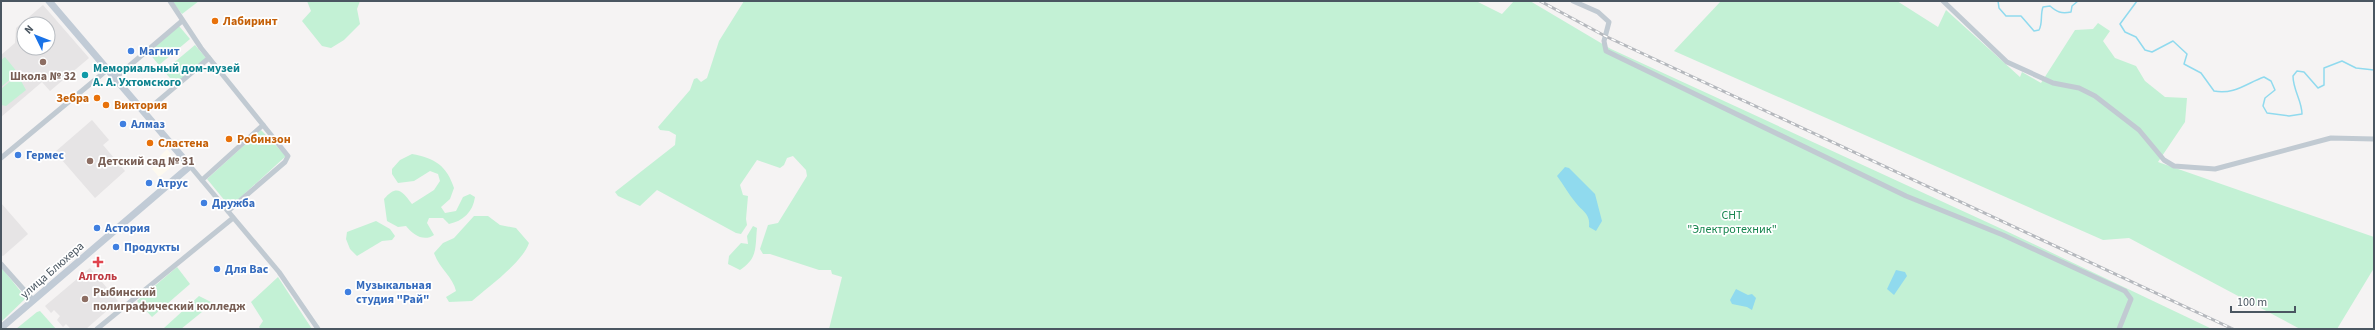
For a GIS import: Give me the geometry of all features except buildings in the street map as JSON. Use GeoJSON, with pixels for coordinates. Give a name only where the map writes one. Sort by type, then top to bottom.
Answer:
{"type":"FeatureCollection","features":[{"type":"Feature","properties":{"kind":"street"},"geometry":{"type":"LineString","coordinates":[[49,1],[284,278],[318,329]]}},
{"type":"Feature","properties":{"kind":"street"},"geometry":{"type":"LineString","coordinates":[[170,1],[182,21],[209,58],[286,152],[288,158],[228,211]]}},
{"type":"Feature","properties":{"kind":"street"},"geometry":{"type":"LineString","coordinates":[[1573,1],[1598,12],[1609,22],[1604,41],[1606,51],[1906,196],[2003,235],[2125,291],[2132,299],[2119,329]]}},
{"type":"Feature","properties":{"kind":"street"},"geometry":{"type":"LineString","coordinates":[[1942,1],[2007,62],[2053,84],[2079,88],[2095,96],[2139,130],[2164,160],[2174,166],[2215,169],[2331,138],[2374,139]]}},
{"type":"Feature","properties":{"kind":"street"},"geometry":{"type":"LineString","coordinates":[[114,78],[182,21]]}},
{"type":"Feature","properties":{"kind":"street"},"geometry":{"type":"LineString","coordinates":[[144,113],[209,58]]}},
{"type":"Feature","properties":{"kind":"street"},"geometry":{"type":"LineString","coordinates":[[1,158],[107,70]]}},
{"type":"Feature","properties":{"kind":"street"},"geometry":{"type":"LineString","coordinates":[[202,180],[263,125]]}},
{"type":"Feature","properties":{"kind":"street","name":"улица Блюхера"},"geometry":{"type":"LineString","coordinates":[[1,328],[190,166]]}},
{"type":"Feature","properties":{"kind":"street"},"geometry":{"type":"LineString","coordinates":[[97,329],[233,218]]}},
{"type":"Feature","properties":{"kind":"street"},"geometry":{"type":"LineString","coordinates":[[1,264],[33,300]]}},
{"type":"Feature","properties":{"kind":"shaded area","name":"Школа № 32"},"geometry":{"type":"Polygon","coordinates":[[[43,5],[53,16],[30,16],[43,5]]]}},
{"type":"Feature","properties":{"kind":"shaded area","name":"Школа № 32"},"geometry":{"type":"Polygon","coordinates":[[[56,20],[89,58],[50,91],[42,82],[1,117],[1,55],[15,43],[16,28],[16,56],[56,56],[56,20]]]}},
{"type":"Feature","properties":{"kind":"shaded area","name":"Детский сад № 31"},"geometry":{"type":"Polygon","coordinates":[[[92,120],[109,140],[103,145],[125,171],[95,198],[55,152],[92,120]]]}},
{"type":"Feature","properties":{"kind":"shaded area"},"geometry":{"type":"Polygon","coordinates":[[[167,149],[177,162],[159,177],[152,169],[167,149]]]}},
{"type":"Feature","properties":{"kind":"shaded area"},"geometry":{"type":"Polygon","coordinates":[[[1,203],[28,234],[3,256],[1,255],[1,203]]]}},
{"type":"Feature","properties":{"kind":"shaded area","name":"Рыбинский полиграфический колледж"},"geometry":{"type":"Polygon","coordinates":[[[90,268],[118,301],[86,329],[71,329],[66,324],[63,327],[57,320],[60,316],[54,310],[51,313],[45,306],[90,268]]]}},
{"type":"Feature","properties":{"kind":"green space"},"geometry":{"type":"Polygon","coordinates":[[[172,1],[199,1],[182,14],[172,1]]]}},
{"type":"Feature","properties":{"kind":"green space"},"geometry":{"type":"Polygon","coordinates":[[[307,1],[360,1],[357,9],[360,24],[344,40],[331,48],[322,46],[302,21],[311,11],[307,1]]]}},
{"type":"Feature","properties":{"kind":"green space","name":"СНТ \"Электротехник\""},"geometry":{"type":"Polygon","coordinates":[[[744,1],[1476,1],[1502,14],[1514,1],[1530,1],[1611,49],[2004,230],[2212,329],[829,329],[842,277],[832,274],[831,270],[819,270],[770,254],[763,254],[760,249],[768,225],[778,223],[807,176],[806,170],[793,156],[787,158],[784,165],[780,168],[757,160],[740,185],[743,195],[748,196],[746,219],[747,225],[741,234],[736,233],[657,190],[640,206],[618,196],[615,192],[675,145],[676,135],[669,131],[660,130],[658,127],[690,90],[694,79],[697,78],[701,82],[707,78],[719,41],[744,1]]]}},
{"type":"Feature","properties":{"kind":"green space"},"geometry":{"type":"Polygon","coordinates":[[[1721,1],[1897,1],[1938,27],[1946,10],[2020,77],[2022,72],[2041,83],[2075,30],[2093,29],[2098,23],[2110,31],[2103,41],[2115,58],[2136,66],[2145,81],[2165,97],[2187,98],[2185,122],[2158,162],[2374,237],[2374,268],[2337,329],[2300,329],[2129,238],[2103,240],[1674,51],[1721,1]]]}},
{"type":"Feature","properties":{"kind":"green space"},"geometry":{"type":"Polygon","coordinates":[[[179,26],[190,39],[159,65],[148,52],[179,26]]]}},
{"type":"Feature","properties":{"kind":"green space"},"geometry":{"type":"Polygon","coordinates":[[[195,45],[206,58],[175,84],[164,71],[195,45]]]}},
{"type":"Feature","properties":{"kind":"green space"},"geometry":{"type":"Polygon","coordinates":[[[5,57],[18,73],[1,87],[1,60],[5,57]]]}},
{"type":"Feature","properties":{"kind":"green space"},"geometry":{"type":"Polygon","coordinates":[[[14,78],[20,79],[26,90],[6,106],[1,105],[1,89],[14,78]]]}},
{"type":"Feature","properties":{"kind":"green space"},"geometry":{"type":"Polygon","coordinates":[[[261,130],[286,156],[230,207],[207,179],[261,130]]]}},
{"type":"Feature","properties":{"kind":"green space"},"geometry":{"type":"Polygon","coordinates":[[[412,154],[434,161],[439,164],[448,174],[454,188],[450,199],[441,207],[445,213],[456,211],[463,197],[470,194],[475,197],[470,211],[459,221],[449,224],[443,218],[429,218],[427,223],[434,235],[426,238],[415,235],[406,226],[398,227],[387,221],[384,199],[389,194],[399,191],[412,204],[434,190],[440,181],[438,174],[430,171],[414,181],[398,183],[392,174],[392,169],[400,160],[412,154]]]}},
{"type":"Feature","properties":{"kind":"green space"},"geometry":{"type":"Polygon","coordinates":[[[474,216],[488,216],[500,225],[516,228],[529,243],[519,259],[472,301],[449,302],[446,297],[456,291],[452,281],[439,263],[434,253],[443,243],[454,238],[474,216]]]}},
{"type":"Feature","properties":{"kind":"green space"},"geometry":{"type":"Polygon","coordinates":[[[376,221],[390,229],[395,236],[392,240],[382,241],[357,256],[350,249],[346,239],[347,232],[376,221]]]}},
{"type":"Feature","properties":{"kind":"green space"},"geometry":{"type":"Polygon","coordinates":[[[753,226],[757,228],[753,257],[746,266],[740,270],[728,264],[729,256],[741,243],[748,244],[747,236],[753,226]]]}},
{"type":"Feature","properties":{"kind":"green space"},"geometry":{"type":"Polygon","coordinates":[[[1,267],[26,298],[1,322],[1,267]]]}},
{"type":"Feature","properties":{"kind":"green space"},"geometry":{"type":"Polygon","coordinates":[[[177,267],[190,284],[152,317],[137,301],[177,267]]]}},
{"type":"Feature","properties":{"kind":"green space"},"geometry":{"type":"Polygon","coordinates":[[[278,277],[312,329],[261,329],[259,327],[263,321],[251,302],[278,277]]]}},
{"type":"Feature","properties":{"kind":"green space"},"geometry":{"type":"Polygon","coordinates":[[[199,296],[213,303],[181,329],[164,328],[199,296]]]}},
{"type":"Feature","properties":{"kind":"green space"},"geometry":{"type":"Polygon","coordinates":[[[40,311],[56,329],[16,329],[37,312],[40,311]]]}},
{"type":"Feature","properties":{"kind":"water"},"geometry":{"type":"Polygon","coordinates":[[[1565,167],[1569,168],[1595,194],[1602,221],[1596,231],[1589,227],[1589,219],[1573,200],[1557,176],[1565,167]]]}},
{"type":"Feature","properties":{"kind":"water"},"geometry":{"type":"Polygon","coordinates":[[[1896,270],[1905,272],[1907,276],[1894,295],[1887,289],[1896,270]]]}},
{"type":"Feature","properties":{"kind":"water"},"geometry":{"type":"Polygon","coordinates":[[[1736,289],[1748,295],[1752,294],[1756,298],[1752,310],[1747,307],[1732,304],[1730,300],[1736,289]]]}},
{"type":"Feature","properties":{"kind":"waterway"},"geometry":{"type":"LineString","coordinates":[[1998,1],[1999,8],[2006,16],[2021,16],[2034,31],[2039,30],[2043,7],[2050,6],[2059,12],[2071,12],[2072,6],[2078,1]]}},
{"type":"Feature","properties":{"kind":"waterway"},"geometry":{"type":"LineString","coordinates":[[2137,1],[2120,24],[2125,32],[2136,37],[2145,50],[2152,52],[2173,41],[2187,54],[2184,64],[2201,73],[2214,91],[2221,92],[2234,90],[2264,77],[2271,81],[2275,90],[2265,98],[2263,106],[2267,113],[2289,116],[2302,114],[2301,105],[2293,81],[2293,76],[2297,71],[2304,72],[2318,88],[2324,85],[2324,68],[2342,61],[2356,68],[2374,70]]}},
{"type":"Feature","properties":{"kind":"railway"},"geometry":{"type":"LineString","coordinates":[[1540,1],[1605,36],[2233,329]]}},
{"type":"Feature","properties":{"kind":"place","name":"Лабиринт"},"geometry":{"type":"Point","coordinates":[215,21]}},
{"type":"Feature","properties":{"kind":"place","name":"Магнит"},"geometry":{"type":"Point","coordinates":[131,51]}},
{"type":"Feature","properties":{"kind":"place","name":"Школа № 32"},"geometry":{"type":"Point","coordinates":[43,62]}},
{"type":"Feature","properties":{"kind":"place","name":"Мемориальный дом-музей А. А. Ухтомского"},"geometry":{"type":"Point","coordinates":[85,75]}},
{"type":"Feature","properties":{"kind":"place","name":"Зебра"},"geometry":{"type":"Point","coordinates":[97,98]}},
{"type":"Feature","properties":{"kind":"place","name":"Виктория"},"geometry":{"type":"Point","coordinates":[106,105]}},
{"type":"Feature","properties":{"kind":"place","name":"Алмаз"},"geometry":{"type":"Point","coordinates":[123,124]}},
{"type":"Feature","properties":{"kind":"place","name":"Робинзон"},"geometry":{"type":"Point","coordinates":[229,139]}},
{"type":"Feature","properties":{"kind":"place","name":"Сластена"},"geometry":{"type":"Point","coordinates":[150,143]}},
{"type":"Feature","properties":{"kind":"place","name":"Гермес"},"geometry":{"type":"Point","coordinates":[18,155]}},
{"type":"Feature","properties":{"kind":"place","name":"Детский сад № 31"},"geometry":{"type":"Point","coordinates":[90,161]}},
{"type":"Feature","properties":{"kind":"place","name":"Атрус"},"geometry":{"type":"Point","coordinates":[149,183]}},
{"type":"Feature","properties":{"kind":"place","name":"Дружба"},"geometry":{"type":"Point","coordinates":[204,203]}},
{"type":"Feature","properties":{"kind":"place","name":"Астория"},"geometry":{"type":"Point","coordinates":[97,228]}},
{"type":"Feature","properties":{"kind":"place","name":"Продукты"},"geometry":{"type":"Point","coordinates":[116,247]}},
{"type":"Feature","properties":{"kind":"place","name":"Алголь"},"geometry":{"type":"Point","coordinates":[98,262]}},
{"type":"Feature","properties":{"kind":"place","name":"Для Вас"},"geometry":{"type":"Point","coordinates":[217,269]}},
{"type":"Feature","properties":{"kind":"place","name":"Музыкальная студия \"Рай\""},"geometry":{"type":"Point","coordinates":[348,292]}},
{"type":"Feature","properties":{"kind":"place","name":"Рыбинский полиграфический колледж"},"geometry":{"type":"Point","coordinates":[85,299]}}]}
